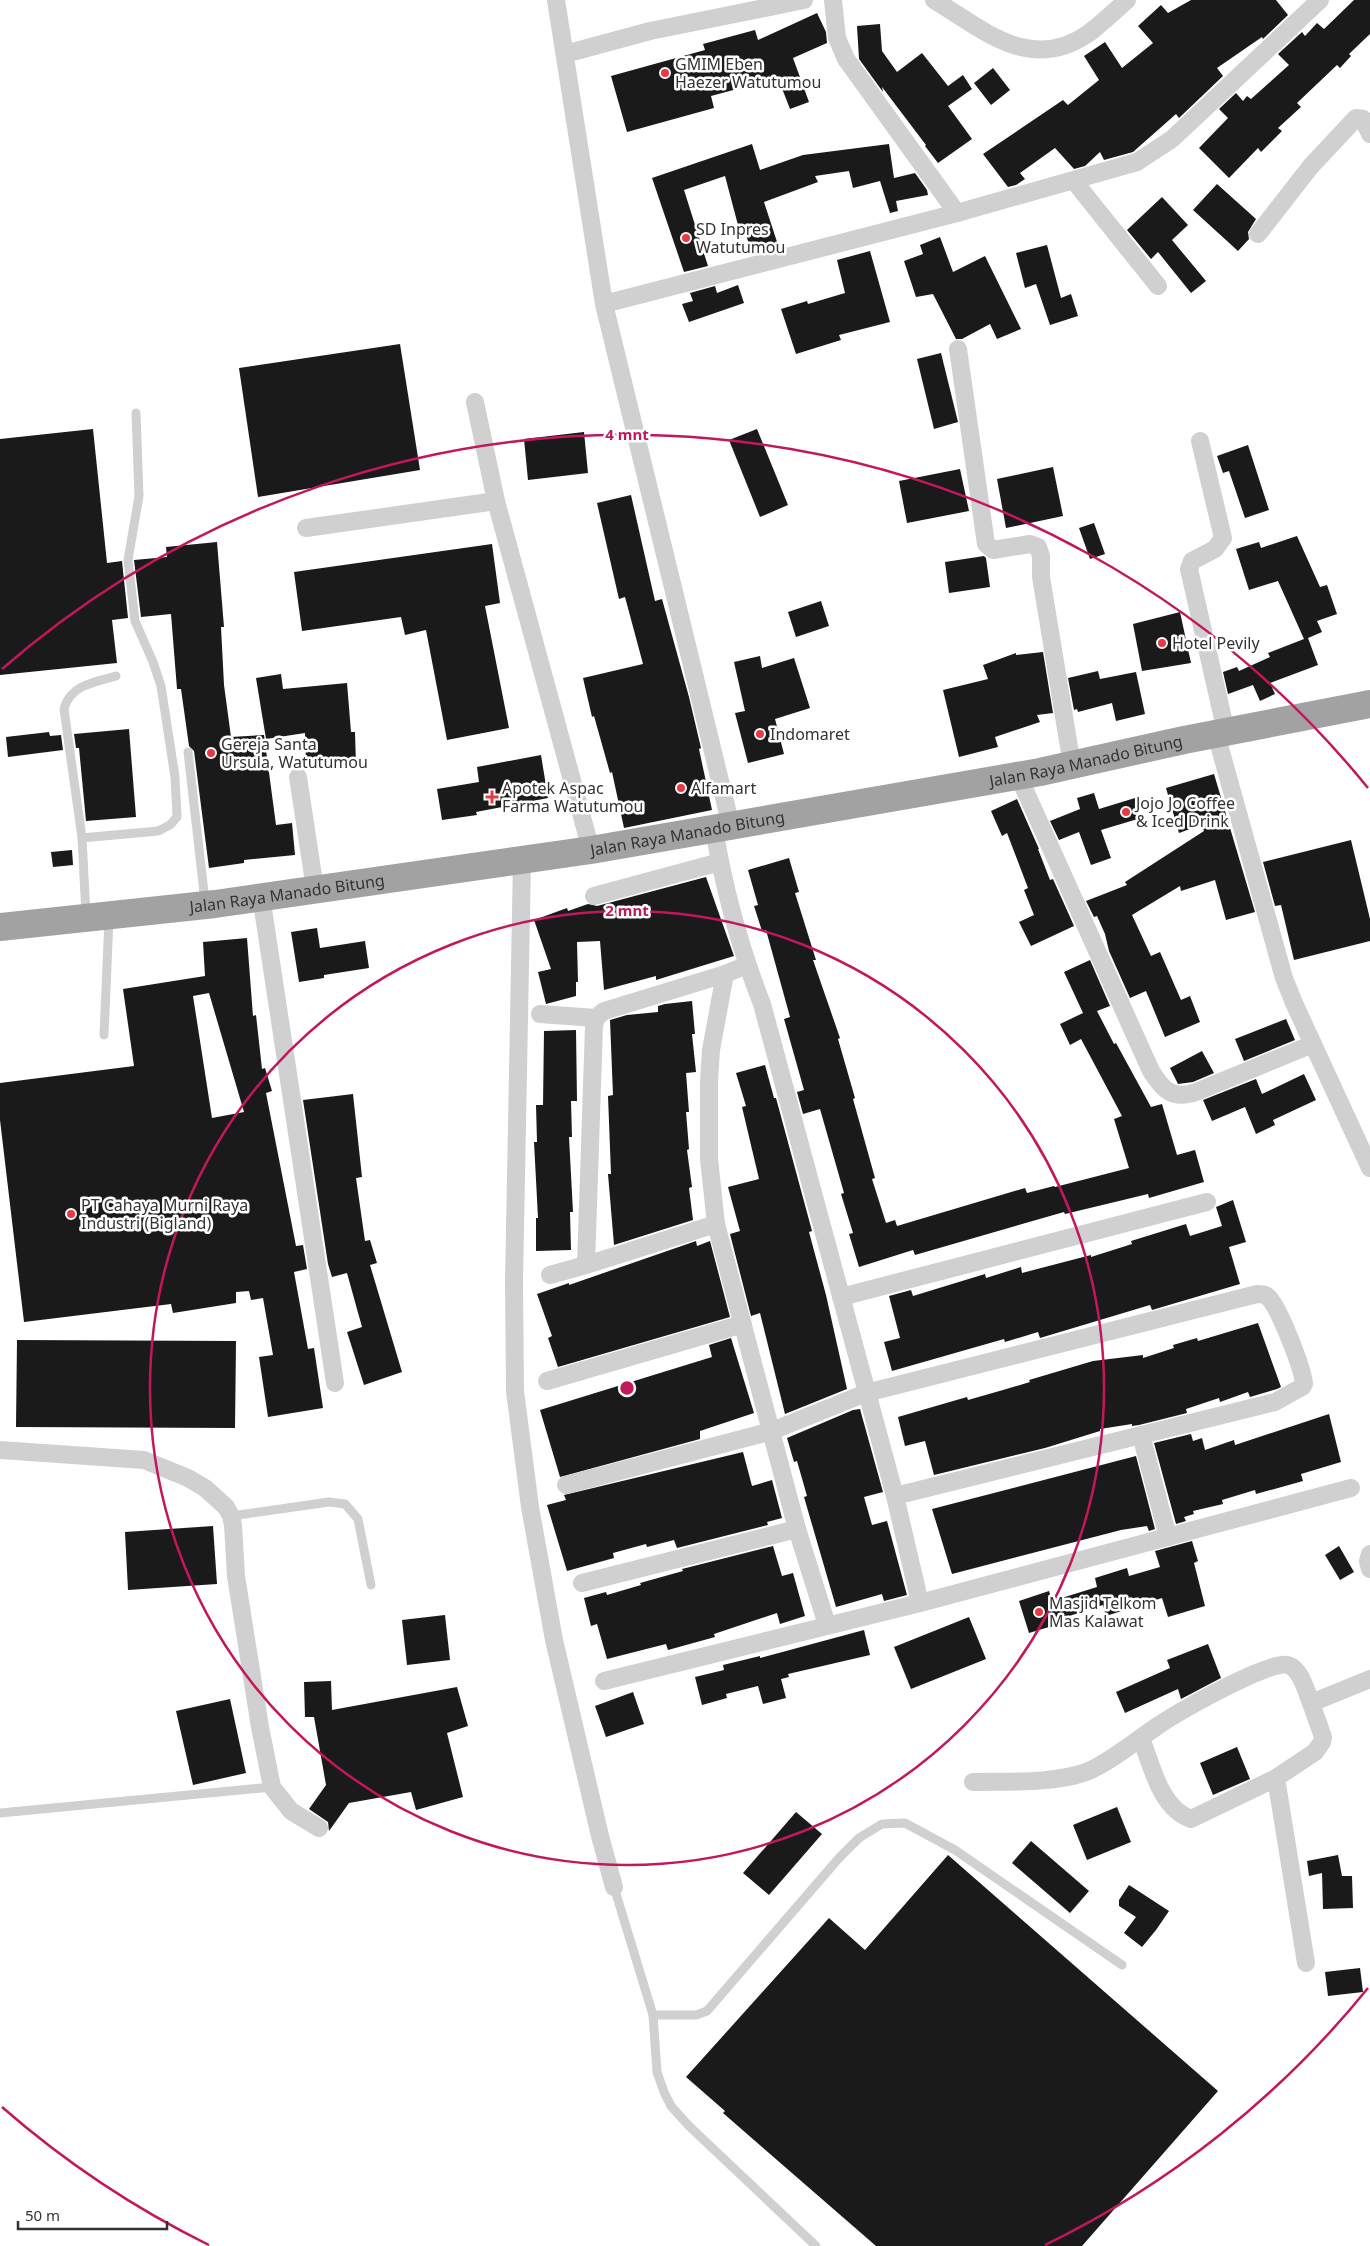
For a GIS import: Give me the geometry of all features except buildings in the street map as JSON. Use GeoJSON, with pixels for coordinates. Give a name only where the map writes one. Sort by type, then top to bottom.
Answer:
{"type":"FeatureCollection","features":[{"type":"Feature","properties":{"kind":"highway","name":"Jalan Raya Manado Bitung"},"geometry":{"type":"LineString","coordinates":[[0,927],[205,904],[590,850],[1072,765],[1370,704]]}},
{"type":"Feature","properties":{"kind":"street"},"geometry":{"type":"LineString","coordinates":[[556,0],[604,304],[722,827],[720,862],[747,965],[762,1004],[895,1496],[920,1603]]}},
{"type":"Feature","properties":{"kind":"street"},"geometry":{"type":"LineString","coordinates":[[565,54],[650,30],[804,0]]}},
{"type":"Feature","properties":{"kind":"street"},"geometry":{"type":"LineString","coordinates":[[833,0],[837,38],[846,59],[957,213]]}},
{"type":"Feature","properties":{"kind":"street"},"geometry":{"type":"LineString","coordinates":[[934,0],[1006,42],[1020,48],[1037,51],[1058,48],[1079,39],[1090,32],[1127,0]]}},
{"type":"Feature","properties":{"kind":"street"},"geometry":{"type":"LineString","coordinates":[[604,304],[957,213],[1137,162],[1172,139],[1320,0]]}},
{"type":"Feature","properties":{"kind":"street"},"geometry":{"type":"LineString","coordinates":[[1258,234],[1311,166],[1356,118],[1363,119],[1370,134]]}},
{"type":"Feature","properties":{"kind":"street"},"geometry":{"type":"LineString","coordinates":[[1074,181],[1158,286]]}},
{"type":"Feature","properties":{"kind":"street"},"geometry":{"type":"LineString","coordinates":[[958,349],[986,544],[993,550],[1030,544],[1038,547],[1041,556],[1041,577],[1072,765]]}},
{"type":"Feature","properties":{"kind":"street"},"geometry":{"type":"LineString","coordinates":[[475,402],[496,500],[590,850]]}},
{"type":"Feature","properties":{"kind":"street"},"geometry":{"type":"LineString","coordinates":[[1200,442],[1223,538],[1215,549],[1192,561],[1189,569],[1221,733],[1284,978],[1312,1044],[1370,1168]]}},
{"type":"Feature","properties":{"kind":"street"},"geometry":{"type":"LineString","coordinates":[[306,528],[496,500]]}},
{"type":"Feature","properties":{"kind":"street"},"geometry":{"type":"LineString","coordinates":[[1018,775],[1158,1083],[1167,1091],[1184,1096],[1312,1044]]}},
{"type":"Feature","properties":{"kind":"street"},"geometry":{"type":"LineString","coordinates":[[298,777],[315,889]]}},
{"type":"Feature","properties":{"kind":"street"},"geometry":{"type":"LineString","coordinates":[[522,860],[514,1282],[515,1391],[542,1580],[554,1640],[600,1836],[614,1887]]}},
{"type":"Feature","properties":{"kind":"street"},"geometry":{"type":"LineString","coordinates":[[594,896],[720,862]]}},
{"type":"Feature","properties":{"kind":"street"},"geometry":{"type":"LineString","coordinates":[[261,896],[335,1383]]}},
{"type":"Feature","properties":{"kind":"street"},"geometry":{"type":"LineString","coordinates":[[586,1265],[594,1026],[596,1018],[604,1011],[725,974],[747,965]]}},
{"type":"Feature","properties":{"kind":"street"},"geometry":{"type":"LineString","coordinates":[[725,974],[712,1050],[710,1081],[709,1159],[716,1224],[797,1529],[827,1625]]}},
{"type":"Feature","properties":{"kind":"street"},"geometry":{"type":"LineString","coordinates":[[540,1014],[596,1018]]}},
{"type":"Feature","properties":{"kind":"street"},"geometry":{"type":"LineString","coordinates":[[841,1297],[1207,1202]]}},
{"type":"Feature","properties":{"kind":"street"},"geometry":{"type":"LineString","coordinates":[[550,1275],[716,1224]]}},
{"type":"Feature","properties":{"kind":"street"},"geometry":{"type":"LineString","coordinates":[[566,1485],[772,1431],[866,1393],[1242,1298],[1262,1294],[1269,1298],[1285,1326],[1302,1373],[1304,1384],[1275,1402],[895,1496]]}},
{"type":"Feature","properties":{"kind":"street"},"geometry":{"type":"LineString","coordinates":[[547,1380],[743,1324]]}},
{"type":"Feature","properties":{"kind":"street"},"geometry":{"type":"LineString","coordinates":[[1141,1435],[1168,1537]]}},
{"type":"Feature","properties":{"kind":"street"},"geometry":{"type":"LineString","coordinates":[[0,1450],[144,1460],[188,1478],[205,1488],[226,1507],[232,1516],[236,1576],[260,1727],[272,1787],[291,1811],[319,1828]]}},
{"type":"Feature","properties":{"kind":"street"},"geometry":{"type":"LineString","coordinates":[[604,1681],[920,1603],[1350,1488]]}},
{"type":"Feature","properties":{"kind":"street"},"geometry":{"type":"LineString","coordinates":[[582,1583],[797,1529]]}},
{"type":"Feature","properties":{"kind":"street"},"geometry":{"type":"LineString","coordinates":[[1370,1554],[1368,1561],[1370,1569]]}},
{"type":"Feature","properties":{"kind":"street"},"geometry":{"type":"LineString","coordinates":[[972,1782],[1052,1778],[1088,1771],[1177,1714],[1278,1664],[1292,1666],[1299,1675],[1322,1729],[1322,1742],[1315,1752],[1276,1778],[1191,1819],[1174,1811],[1166,1800],[1141,1738]]}},
{"type":"Feature","properties":{"kind":"street"},"geometry":{"type":"LineString","coordinates":[[1311,1703],[1370,1679]]}},
{"type":"Feature","properties":{"kind":"street"},"geometry":{"type":"LineString","coordinates":[[1276,1778],[1306,1963]]}},
{"type":"Feature","properties":{"kind":"lane"},"geometry":{"type":"LineString","coordinates":[[82,838],[158,830],[176,821],[178,811],[175,777],[161,686],[135,621],[128,560],[139,496],[136,413]]}},
{"type":"Feature","properties":{"kind":"lane"},"geometry":{"type":"LineString","coordinates":[[104,1036],[98,917],[82,838],[64,709],[68,699],[81,686],[116,676]]}},
{"type":"Feature","properties":{"kind":"lane"},"geometry":{"type":"LineString","coordinates":[[188,752],[205,904]]}},
{"type":"Feature","properties":{"kind":"lane"},"geometry":{"type":"LineString","coordinates":[[232,1516],[330,1502],[346,1504],[358,1520],[370,1585]]}},
{"type":"Feature","properties":{"kind":"lane"},"geometry":{"type":"LineString","coordinates":[[0,1813],[272,1787]]}},
{"type":"Feature","properties":{"kind":"lane"},"geometry":{"type":"LineString","coordinates":[[653,2015],[696,2014],[707,2011],[839,1858],[860,1838],[882,1824],[904,1823],[955,1850],[1122,1965]]}},
{"type":"Feature","properties":{"kind":"lane"},"geometry":{"type":"LineString","coordinates":[[614,1887],[653,2015],[657,2072],[671,2106],[688,2125],[816,2246]]}},
{"type":"Feature","properties":{"kind":"place","name":"GMIM Eben Haezer Watutumou"},"geometry":{"type":"Point","coordinates":[665,73]}},
{"type":"Feature","properties":{"kind":"place","name":"SD Inpres Watutumou"},"geometry":{"type":"Point","coordinates":[686,238]}},
{"type":"Feature","properties":{"kind":"place","name":"Hotel Pevily"},"geometry":{"type":"Point","coordinates":[1162,643]}},
{"type":"Feature","properties":{"kind":"place","name":"Indomaret"},"geometry":{"type":"Point","coordinates":[760,734]}},
{"type":"Feature","properties":{"kind":"place","name":"Gereja Santa Ursula, Watutumou"},"geometry":{"type":"Point","coordinates":[211,753]}},
{"type":"Feature","properties":{"kind":"place","name":"Alfamart"},"geometry":{"type":"Point","coordinates":[681,788]}},
{"type":"Feature","properties":{"kind":"place","name":"Apotek Aspac Farma Watutumou"},"geometry":{"type":"Point","coordinates":[492,797]}},
{"type":"Feature","properties":{"kind":"place","name":"Jojo Jo Coffee & Iced Drink"},"geometry":{"type":"Point","coordinates":[1126,812]}},
{"type":"Feature","properties":{"kind":"place","name":"PT Cahaya Murni Raya Industri (Bigland)"},"geometry":{"type":"Point","coordinates":[71,1214]}},
{"type":"Feature","properties":{"kind":"place","name":"Masjid Telkom Mas Kalawat"},"geometry":{"type":"Point","coordinates":[1039,1612]}}]}
